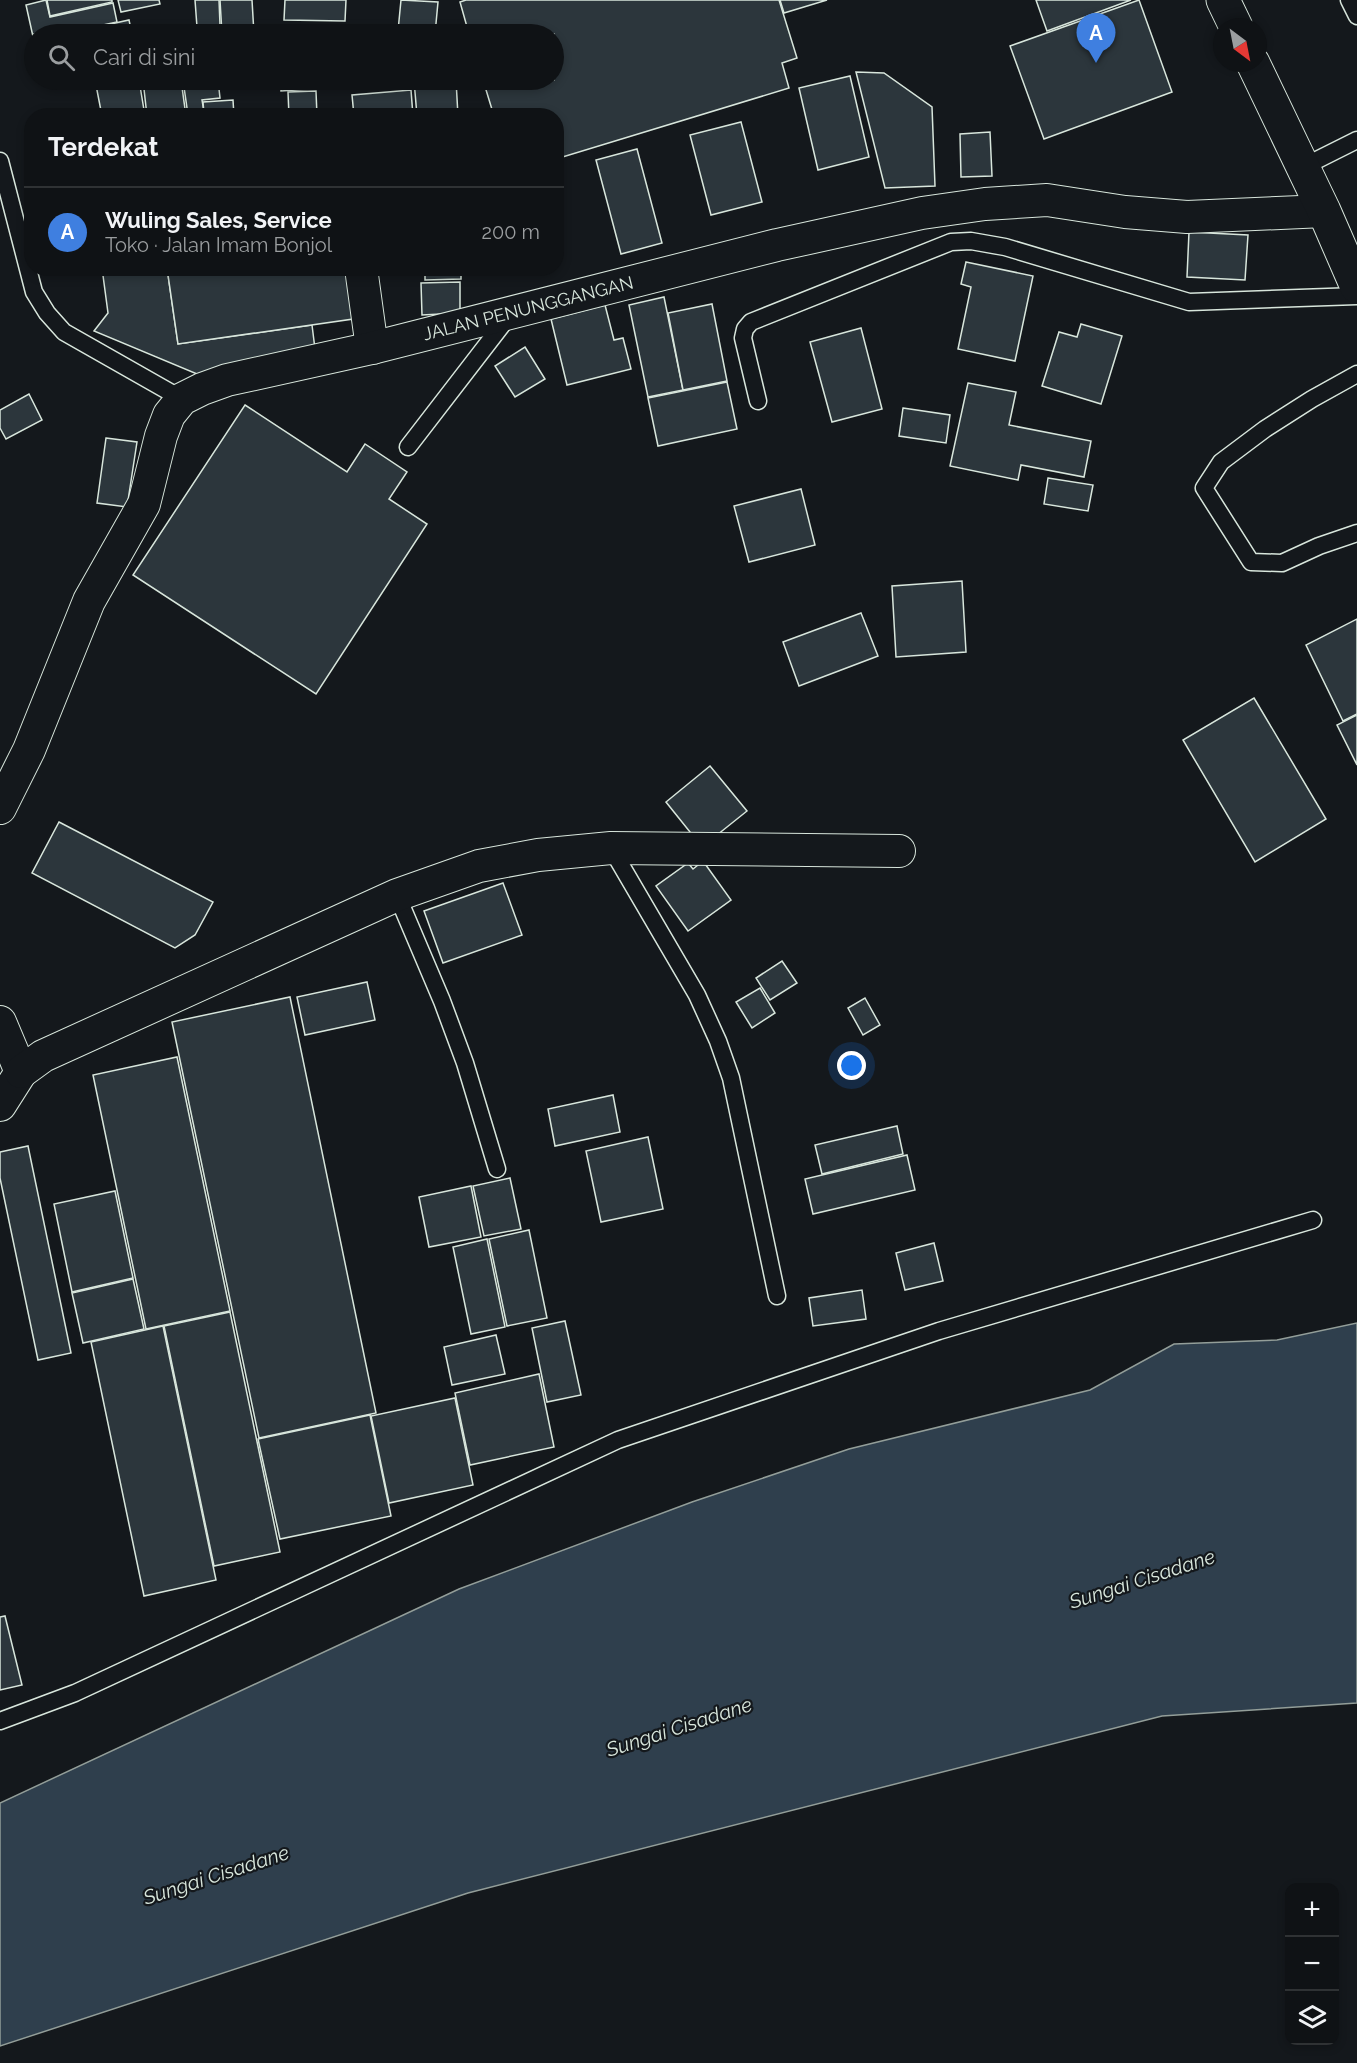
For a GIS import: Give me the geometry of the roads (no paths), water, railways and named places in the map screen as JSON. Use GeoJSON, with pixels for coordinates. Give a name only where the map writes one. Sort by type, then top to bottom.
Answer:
{"type":"FeatureCollection","features":[{"type":"Feature","properties":{"kind":"main road"},"geometry":{"type":"LineString","coordinates":[[1223,0],[1232,18]]}},
{"type":"Feature","properties":{"kind":"main road"},"geometry":{"type":"LineString","coordinates":[[1257,72],[1324,211],[1349,244],[1357,287]]}},
{"type":"Feature","properties":{"kind":"street","name":"JALAN PENUNGGANGAN"},"geometry":{"type":"LineString","coordinates":[[182,399],[227,380],[372,348],[788,243],[922,213],[985,204],[1047,200],[1125,212],[1187,217],[1324,211]]}},
{"type":"Feature","properties":{"kind":"street"},"geometry":{"type":"LineString","coordinates":[[362,276],[372,348]]}},
{"type":"Feature","properties":{"kind":"street"},"geometry":{"type":"LineString","coordinates":[[0,808],[29,750],[89,601],[144,504],[161,436],[169,415],[182,399]]}},
{"type":"Feature","properties":{"kind":"street"},"geometry":{"type":"LineString","coordinates":[[0,1105],[21,1072],[43,1056],[397,895],[479,866],[538,855],[611,848],[899,850]]}},
{"type":"Feature","properties":{"kind":"street"},"geometry":{"type":"LineString","coordinates":[[0,1022],[21,1072]]}},
{"type":"Feature","properties":{"kind":"lane"},"geometry":{"type":"LineString","coordinates":[[1349,0],[1357,16]]}},
{"type":"Feature","properties":{"kind":"lane"},"geometry":{"type":"LineString","coordinates":[[1303,167],[1357,140]]}},
{"type":"Feature","properties":{"kind":"lane"},"geometry":{"type":"LineString","coordinates":[[0,161],[24,253]]}},
{"type":"Feature","properties":{"kind":"lane"},"geometry":{"type":"LineString","coordinates":[[758,401],[742,338],[751,322],[951,242],[971,241],[1005,247],[1189,302],[1357,296]]}},
{"type":"Feature","properties":{"kind":"lane"},"geometry":{"type":"LineString","coordinates":[[30,276],[34,292],[47,313],[64,332],[182,399]]}},
{"type":"Feature","properties":{"kind":"lane"},"geometry":{"type":"LineString","coordinates":[[408,447],[511,312]]}},
{"type":"Feature","properties":{"kind":"lane"},"geometry":{"type":"LineString","coordinates":[[1357,374],[1312,399],[1247,442],[1221,462],[1204,488],[1251,562],[1282,563],[1318,546],[1357,533]]}},
{"type":"Feature","properties":{"kind":"lane"},"geometry":{"type":"LineString","coordinates":[[611,848],[697,995],[718,1041],[731,1078],[777,1296]]}},
{"type":"Feature","properties":{"kind":"lane"},"geometry":{"type":"LineString","coordinates":[[397,895],[442,1000],[465,1063],[497,1170]]}},
{"type":"Feature","properties":{"kind":"lane"},"geometry":{"type":"LineString","coordinates":[[0,1721],[75,1693],[618,1440],[939,1331],[1313,1220]]}},
{"type":"Feature","properties":{"kind":"water","name":"Sungai Cisadane"},"geometry":{"type":"Polygon","coordinates":[[[1357,1323],[1357,1703],[1162,1716],[468,1893],[0,2046],[0,1803],[459,1589],[692,1502],[849,1449],[1090,1390],[1174,1344],[1277,1340],[1357,1323]]]}},
{"type":"Feature","properties":{"kind":"place","name":"Wuling Sales, Service"},"geometry":{"type":"Point","coordinates":[1096,63]}}]}
